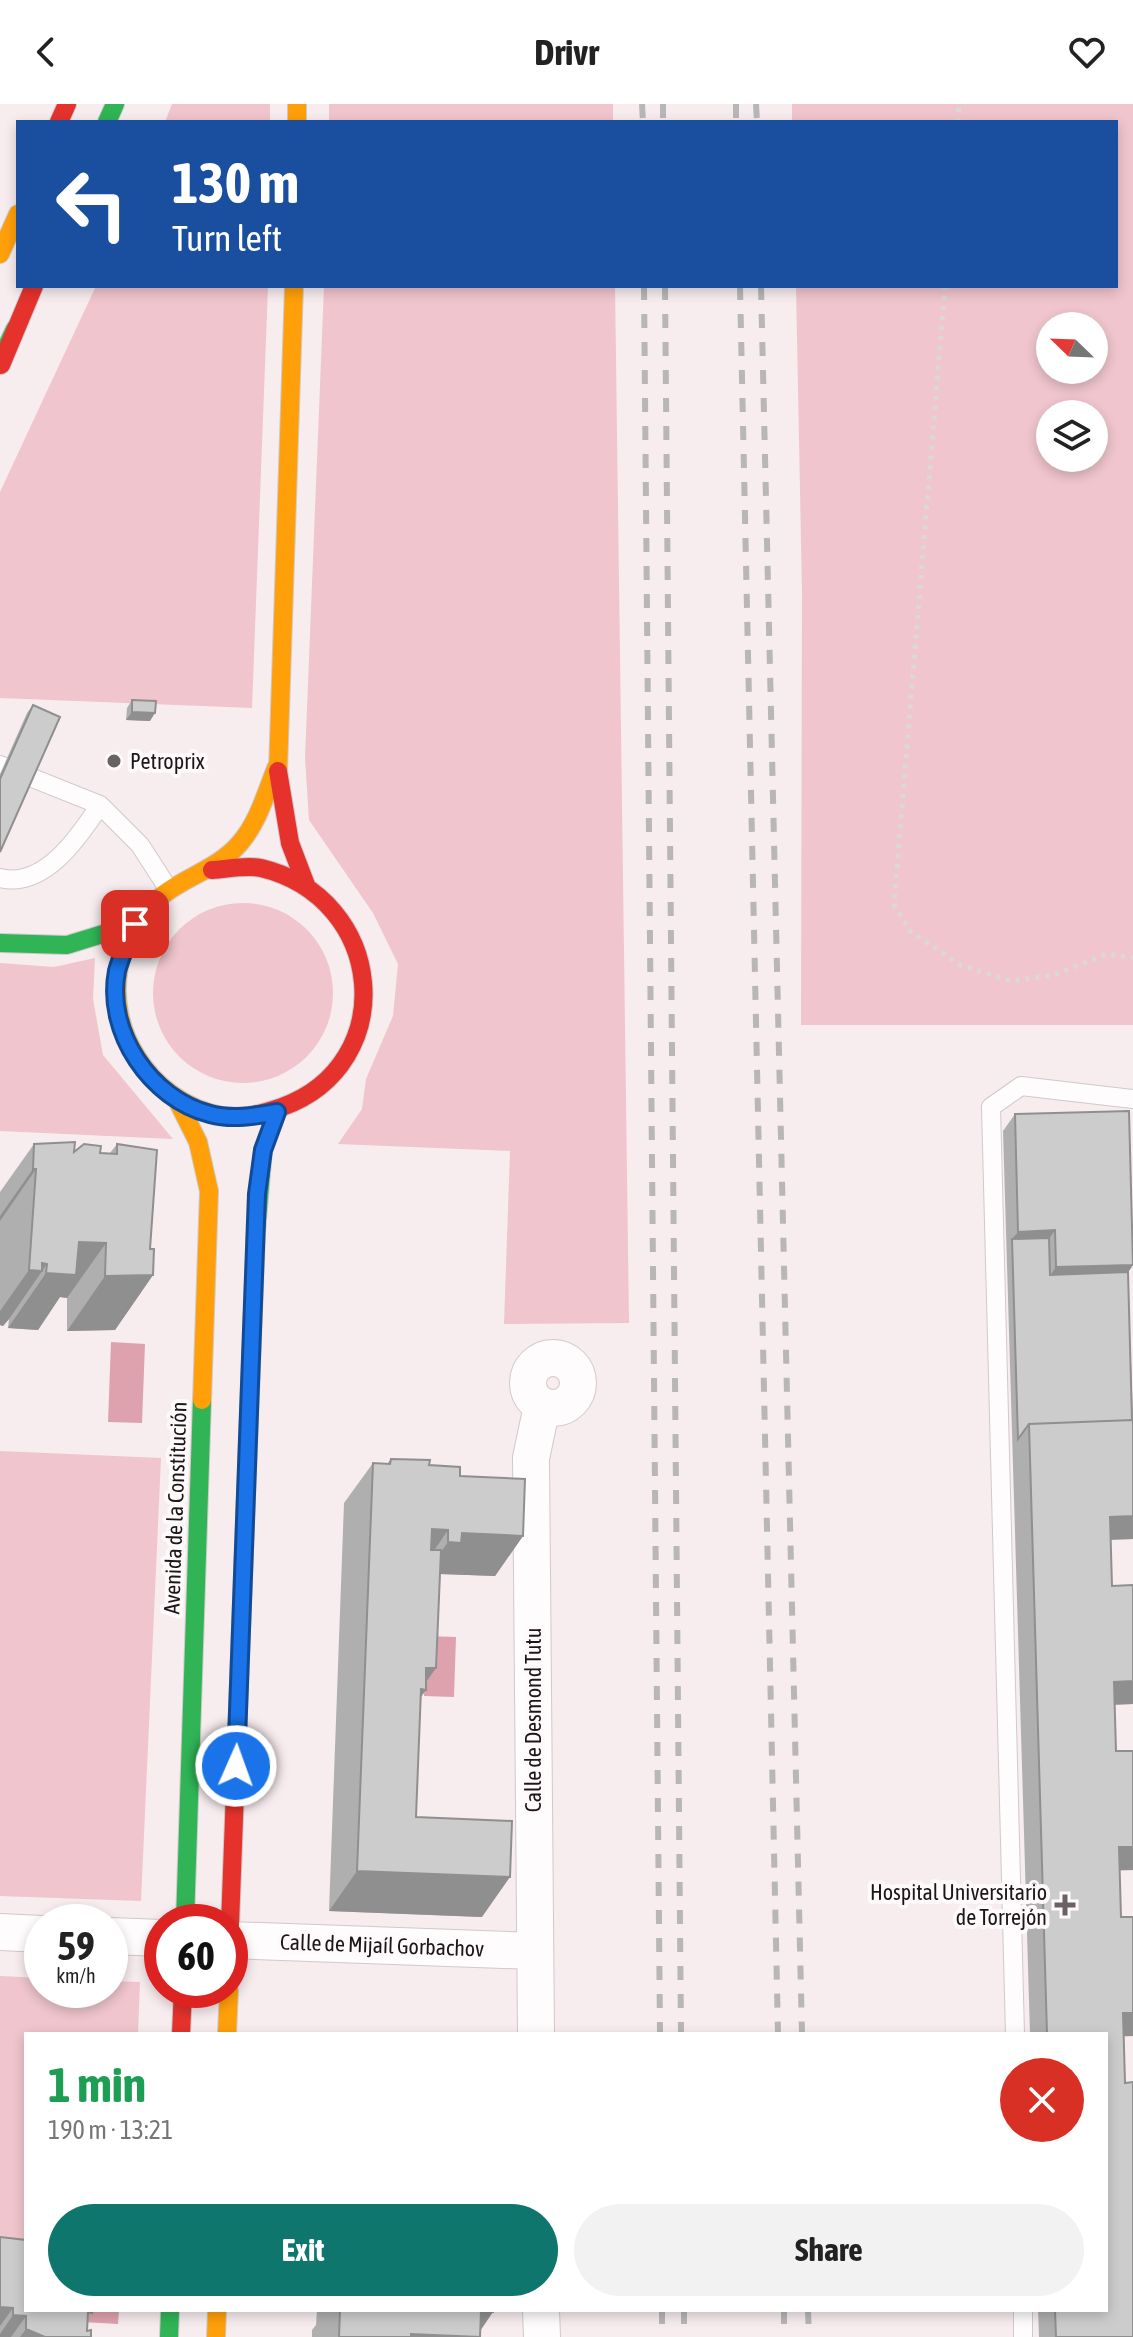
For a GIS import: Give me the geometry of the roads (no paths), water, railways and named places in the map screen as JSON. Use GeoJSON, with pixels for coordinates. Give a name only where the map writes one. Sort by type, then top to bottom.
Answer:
{"type":"FeatureCollection","features":[{"type":"Feature","properties":{"kind":"main road"},"geometry":{"type":"LineString","coordinates":[[0,254],[16,218]]}},
{"type":"Feature","properties":{"kind":"main road"},"geometry":{"type":"LineString","coordinates":[[0,361],[33,288]]}},
{"type":"Feature","properties":{"kind":"main road"},"geometry":{"type":"LineString","coordinates":[[294,288],[277,766],[290,843],[306,885]]}},
{"type":"Feature","properties":{"kind":"main road"},"geometry":{"type":"LineString","coordinates":[[0,369],[15,329]]}},
{"type":"Feature","properties":{"kind":"main road"},"geometry":{"type":"LineString","coordinates":[[212,870],[260,868],[306,885],[341,917],[362,960],[365,1007],[351,1053],[320,1090],[277,1112],[244,1118],[210,1114],[178,1102],[141,1069],[119,1023],[117,972],[135,924],[169,890],[212,870],[248,833],[277,766]]}},
{"type":"Feature","properties":{"kind":"main road"},"geometry":{"type":"LineString","coordinates":[[0,943],[67,945],[135,924]]}},
{"type":"Feature","properties":{"kind":"main road","name":"Avenida de la Constitución"},"geometry":{"type":"LineString","coordinates":[[178,1102],[198,1142],[209,1191],[186,1904]]}},
{"type":"Feature","properties":{"kind":"main road"},"geometry":{"type":"LineString","coordinates":[[231,1904],[257,1194],[263,1150],[277,1112]]}},
{"type":"Feature","properties":{"kind":"main road"},"geometry":{"type":"LineString","coordinates":[[181,2032],[182,2008]]}},
{"type":"Feature","properties":{"kind":"main road"},"geometry":{"type":"LineString","coordinates":[[227,2032],[228,2008]]}},
{"type":"Feature","properties":{"kind":"main road"},"geometry":{"type":"LineString","coordinates":[[169,2337],[170,2312]]}},
{"type":"Feature","properties":{"kind":"main road"},"geometry":{"type":"LineString","coordinates":[[216,2337],[217,2312]]}},
{"type":"Feature","properties":{"kind":"street","name":"Calle de Desmond Tutu"},"geometry":{"type":"LineString","coordinates":[[536,2032],[531,1458],[542,1406]]}},
{"type":"Feature","properties":{"kind":"street"},"geometry":{"type":"LineString","coordinates":[[0,1932],[24,1933]]}},
{"type":"Feature","properties":{"kind":"street","name":"Calle de Mijaíl Gorbachov"},"geometry":{"type":"LineString","coordinates":[[248,1941],[534,1951]]}},
{"type":"Feature","properties":{"kind":"street"},"geometry":{"type":"LineString","coordinates":[[541,2312],[542,2337]]}},
{"type":"Feature","properties":{"kind":"lane"},"geometry":{"type":"LineString","coordinates":[[0,765],[100,805],[140,845],[169,890]]}},
{"type":"Feature","properties":{"kind":"lane"},"geometry":{"type":"LineString","coordinates":[[0,878],[11,881],[45,868],[75,842],[100,805]]}},
{"type":"Feature","properties":{"kind":"lane"},"geometry":{"type":"LineString","coordinates":[[1015,2032],[991,1107],[1021,1086],[1133,1099]]}},
{"type":"Feature","properties":{"kind":"lane"},"geometry":{"type":"LineString","coordinates":[[1023,2312],[1023,2337]]}},
{"type":"Feature","properties":{"kind":"railway"},"geometry":{"type":"LineString","coordinates":[[642,104],[643,120]]}},
{"type":"Feature","properties":{"kind":"railway"},"geometry":{"type":"LineString","coordinates":[[663,104],[663,120]]}},
{"type":"Feature","properties":{"kind":"railway"},"geometry":{"type":"LineString","coordinates":[[736,104],[736,120]]}},
{"type":"Feature","properties":{"kind":"railway"},"geometry":{"type":"LineString","coordinates":[[756,104],[757,120]]}},
{"type":"Feature","properties":{"kind":"railway"},"geometry":{"type":"LineString","coordinates":[[644,288],[660,2032]]}},
{"type":"Feature","properties":{"kind":"railway"},"geometry":{"type":"LineString","coordinates":[[665,288],[681,2032]]}},
{"type":"Feature","properties":{"kind":"railway"},"geometry":{"type":"LineString","coordinates":[[740,288],[778,2032]]}},
{"type":"Feature","properties":{"kind":"railway"},"geometry":{"type":"LineString","coordinates":[[761,288],[802,2032]]}},
{"type":"Feature","properties":{"kind":"railway"},"geometry":{"type":"LineString","coordinates":[[662,2312],[662,2337]]}},
{"type":"Feature","properties":{"kind":"railway"},"geometry":{"type":"LineString","coordinates":[[684,2312],[684,2337]]}},
{"type":"Feature","properties":{"kind":"railway"},"geometry":{"type":"LineString","coordinates":[[784,2312],[784,2337]]}},
{"type":"Feature","properties":{"kind":"railway"},"geometry":{"type":"LineString","coordinates":[[808,2312],[809,2337]]}},
{"type":"Feature","properties":{"kind":"place","name":"Petroprix"},"geometry":{"type":"Point","coordinates":[114,761]}},
{"type":"Feature","properties":{"kind":"place","name":"Hospital Universitario de Torrejón"},"geometry":{"type":"Point","coordinates":[1065,1905]}}]}
